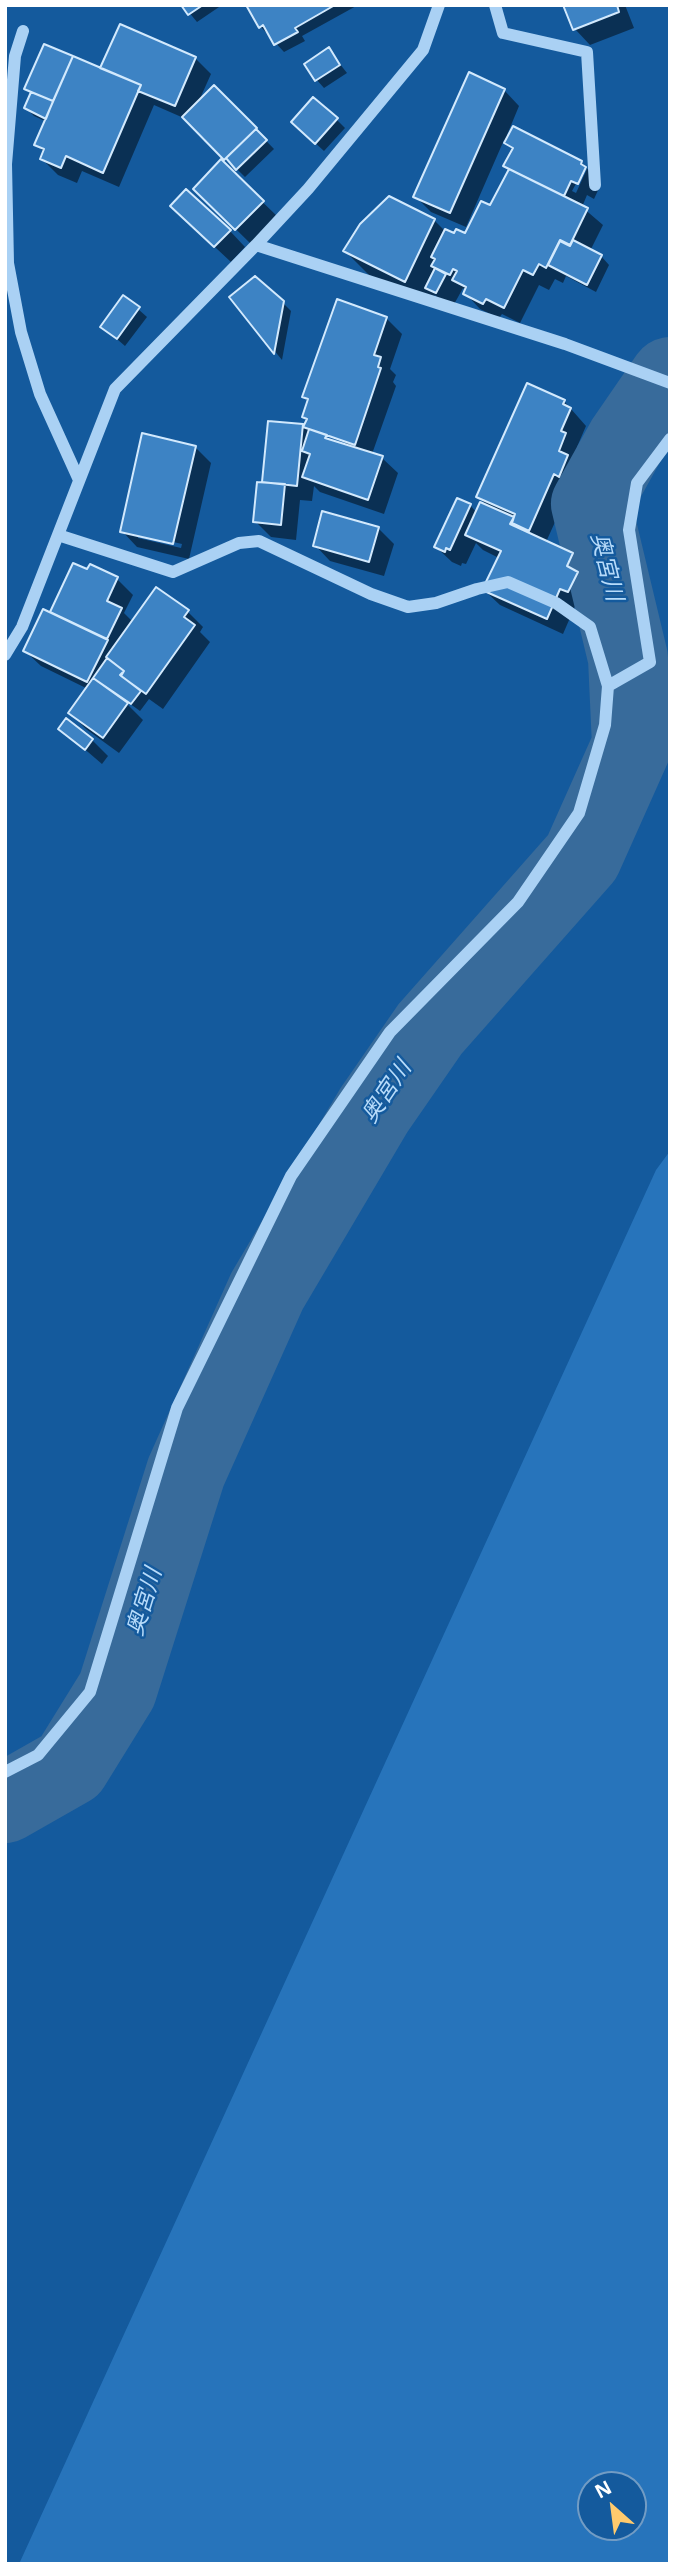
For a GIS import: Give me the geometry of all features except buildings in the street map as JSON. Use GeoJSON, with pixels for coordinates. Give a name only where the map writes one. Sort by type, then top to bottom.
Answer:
{"type":"FeatureCollection","features":[{"type":"Feature","properties":{"kind":"street"},"geometry":{"type":"LineString","coordinates":[[5,655],[22,627],[115,389],[308,189],[423,50],[439,5]]}},
{"type":"Feature","properties":{"kind":"street"},"geometry":{"type":"LineString","coordinates":[[495,5],[503,33],[587,52],[595,185]]}},
{"type":"Feature","properties":{"kind":"street"},"geometry":{"type":"LineString","coordinates":[[23,31],[15,56],[6,164],[8,263],[21,332],[40,394],[79,480]]}},
{"type":"Feature","properties":{"kind":"street"},"geometry":{"type":"LineString","coordinates":[[256,245],[565,344],[670,383]]}},
{"type":"Feature","properties":{"kind":"street"},"geometry":{"type":"LineString","coordinates":[[608,686],[650,662],[629,530],[637,483],[670,439]]}},
{"type":"Feature","properties":{"kind":"street"},"geometry":{"type":"LineString","coordinates":[[5,1772],[38,1755],[90,1692],[177,1408],[292,1176],[390,1032],[518,902],[579,813],[605,725],[608,686],[590,627],[555,603],[508,582],[436,603],[408,607],[371,594],[259,541],[239,543],[173,572],[58,535]]}},
{"type":"Feature","properties":{"kind":"shaded area"},"geometry":{"type":"Polygon","coordinates":[[[670,1151],[670,2564],[19,2564],[656,1170],[670,1151]]]}},
{"type":"Feature","properties":{"kind":"waterway","name":"奥宮川"},"geometry":{"type":"LineString","coordinates":[[5,1803],[70,1766],[117,1690],[186,1472],[267,1291],[374,1110],[430,1029],[582,857],[632,745],[628,658],[591,504],[626,441],[670,377]]}}]}
